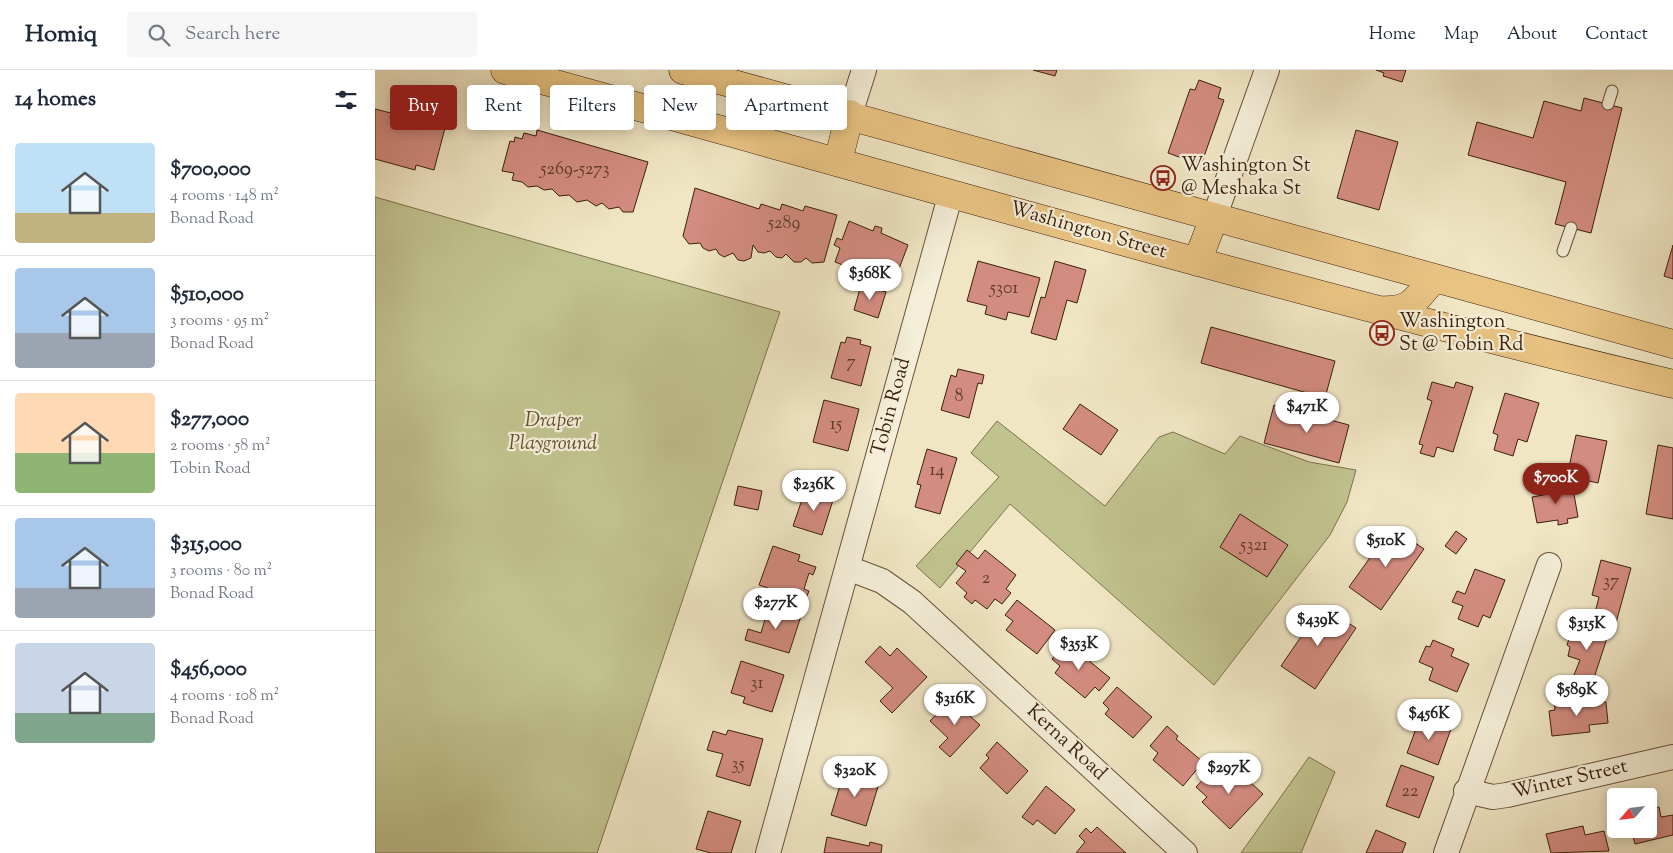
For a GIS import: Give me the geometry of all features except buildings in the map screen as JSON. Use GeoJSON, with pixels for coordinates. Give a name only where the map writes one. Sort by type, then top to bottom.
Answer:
{"type":"FeatureCollection","features":[{"type":"Feature","properties":{"kind":"main road","name":"Washington Street"},"geometry":{"type":"LineString","coordinates":[[505,70],[1361,307],[1673,384]]}},
{"type":"Feature","properties":{"kind":"main road"},"geometry":{"type":"LineString","coordinates":[[683,70],[850,114],[1214,218],[1673,344]]}},
{"type":"Feature","properties":{"kind":"main road"},"geometry":{"type":"LineString","coordinates":[[838,161],[850,114]]}},
{"type":"Feature","properties":{"kind":"main road"},"geometry":{"type":"LineString","coordinates":[[1197,262],[1214,218]]}},
{"type":"Feature","properties":{"kind":"main road"},"geometry":{"type":"LineString","coordinates":[[1361,307],[1384,310],[1406,307],[1421,296],[1435,278]]}},
{"type":"Feature","properties":{"kind":"street"},"geometry":{"type":"LineString","coordinates":[[850,114],[864,70]]}},
{"type":"Feature","properties":{"kind":"street"},"geometry":{"type":"LineString","coordinates":[[1214,218],[1267,70]]}},
{"type":"Feature","properties":{"kind":"street","name":"Tobin Road"},"geometry":{"type":"LineString","coordinates":[[768,853],[951,193]]}},
{"type":"Feature","properties":{"kind":"street"},"geometry":{"type":"LineString","coordinates":[[1445,853],[1549,565]]}},
{"type":"Feature","properties":{"kind":"street","name":"Kerna Road"},"geometry":{"type":"LineString","coordinates":[[848,568],[882,581],[912,602],[1185,853]]}},
{"type":"Feature","properties":{"kind":"street","name":"Winter Street"},"geometry":{"type":"LineString","coordinates":[[1466,791],[1493,797],[1507,795],[1673,757]]}},
{"type":"Feature","properties":{"kind":"lane"},"geometry":{"type":"LineString","coordinates":[[1608,104],[1612,91]]}},
{"type":"Feature","properties":{"kind":"lane"},"geometry":{"type":"LineString","coordinates":[[1563,251],[1571,228]]}},
{"type":"Feature","properties":{"kind":"green space","name":"Draper Playground"},"geometry":{"type":"Polygon","coordinates":[[[375,197],[780,312],[597,853],[375,853],[375,197]]]}},
{"type":"Feature","properties":{"kind":"green space"},"geometry":{"type":"Polygon","coordinates":[[[997,421],[1105,506],[1159,437],[1173,432],[1225,454],[1240,436],[1309,462],[1356,470],[1347,502],[1330,535],[1214,685],[1010,504],[940,588],[916,566],[999,477],[971,453],[997,421]]]}},
{"type":"Feature","properties":{"kind":"green space"},"geometry":{"type":"Polygon","coordinates":[[[1309,757],[1335,772],[1301,853],[1241,853],[1309,757]]]}},
{"type":"Feature","properties":{"kind":"place","name":"Washington St @ Meshaka St"},"geometry":{"type":"Point","coordinates":[1163,178]}},
{"type":"Feature","properties":{"kind":"place","name":"Washington St @ Tobin Rd"},"geometry":{"type":"Point","coordinates":[1382,333]}}]}
